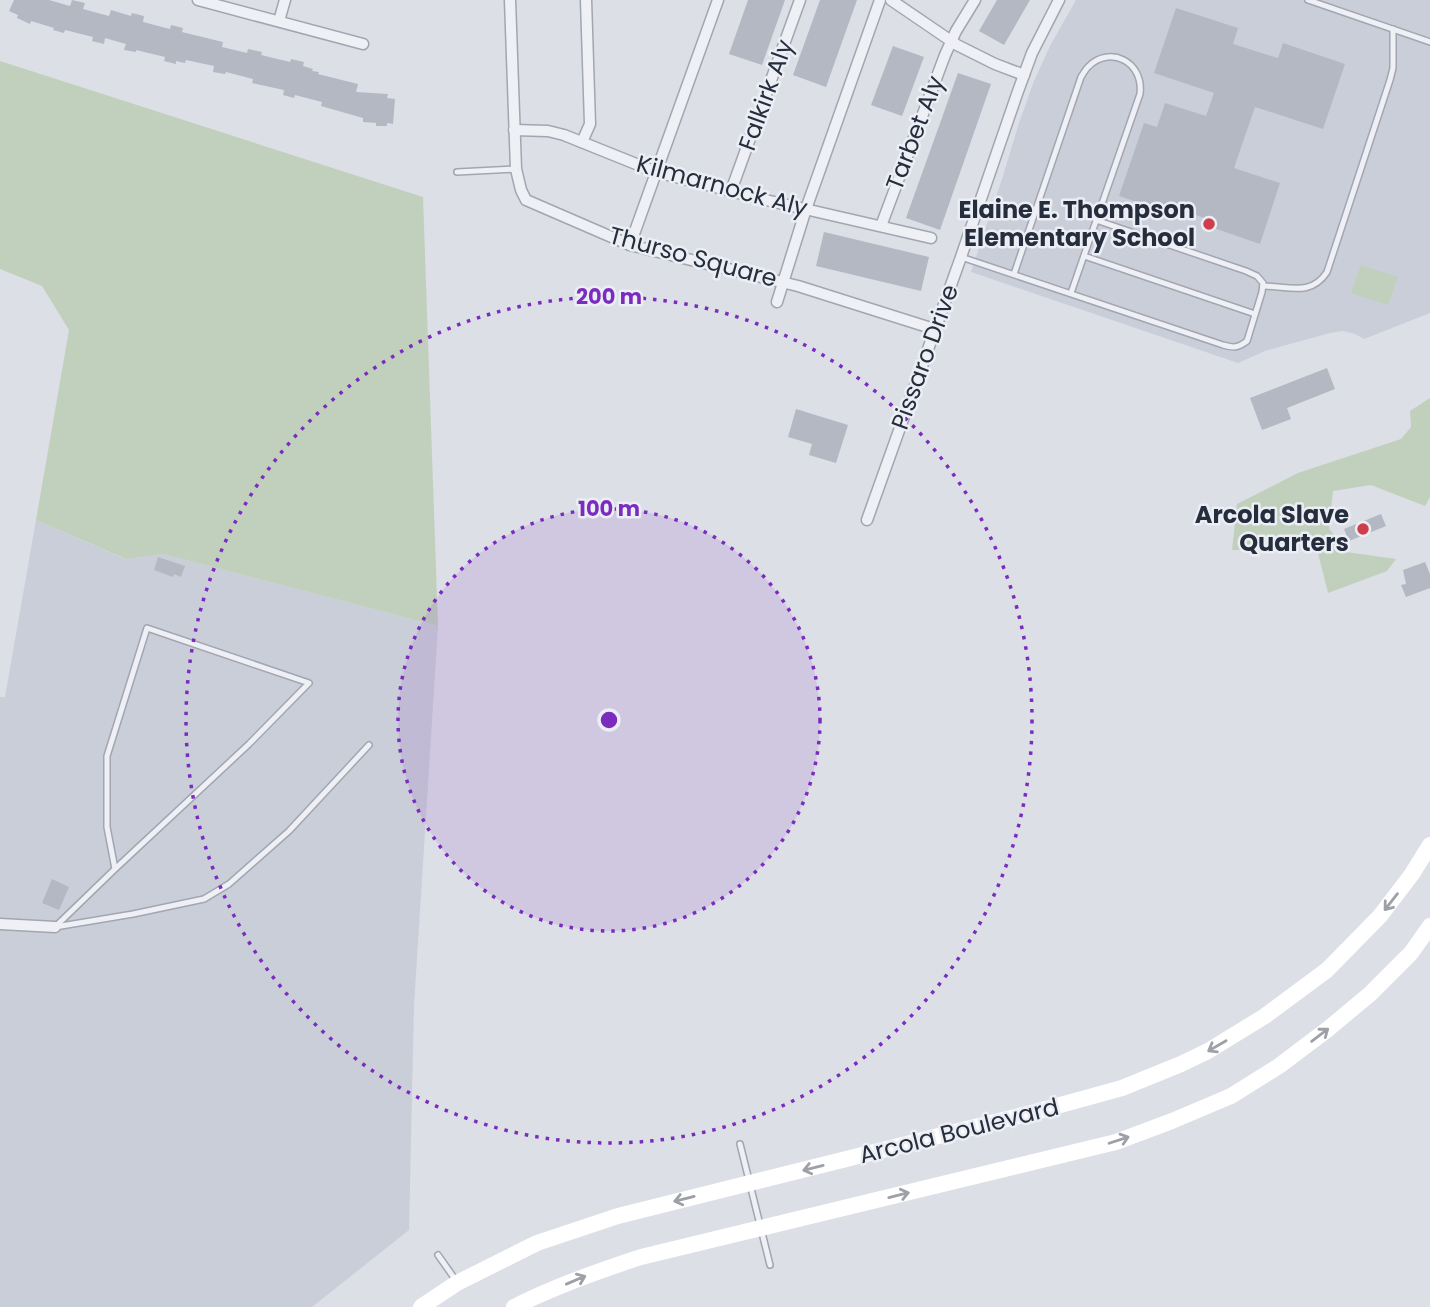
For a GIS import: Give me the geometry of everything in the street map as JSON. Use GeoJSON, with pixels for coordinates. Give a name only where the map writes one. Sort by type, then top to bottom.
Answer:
{"type":"FeatureCollection","features":[{"type":"Feature","properties":{"kind":"main road","name":"Arcola Boulevard"},"geometry":{"type":"LineString","coordinates":[[421,1307],[457,1283],[537,1244],[618,1216],[1022,1116],[1149,1079],[1199,1056],[1265,1016],[1327,970],[1380,916],[1430,845]]}},
{"type":"Feature","properties":{"kind":"main road","name":"Arcola Boulevard"},"geometry":{"type":"LineString","coordinates":[[514,1307],[593,1272],[641,1257],[1115,1142],[1172,1121],[1231,1096],[1279,1066],[1328,1029],[1370,994],[1411,953],[1430,926]]}},
{"type":"Feature","properties":{"kind":"street"},"geometry":{"type":"LineString","coordinates":[[198,0],[363,44]]}},
{"type":"Feature","properties":{"kind":"street"},"geometry":{"type":"LineString","coordinates":[[279,21],[285,0]]}},
{"type":"Feature","properties":{"kind":"street","name":"Thurso Square"},"geometry":{"type":"LineString","coordinates":[[510,0],[516,169],[521,190],[527,200],[630,245],[783,282],[934,329]]}},
{"type":"Feature","properties":{"kind":"street"},"geometry":{"type":"LineString","coordinates":[[582,142],[590,124],[586,0]]}},
{"type":"Feature","properties":{"kind":"street"},"geometry":{"type":"LineString","coordinates":[[630,245],[718,0]]}},
{"type":"Feature","properties":{"kind":"street","name":"Falkirk Aly"},"geometry":{"type":"LineString","coordinates":[[730,191],[800,0]]}},
{"type":"Feature","properties":{"kind":"street"},"geometry":{"type":"LineString","coordinates":[[777,302],[806,209],[880,0]]}},
{"type":"Feature","properties":{"kind":"street"},"geometry":{"type":"LineString","coordinates":[[891,0],[951,41],[1024,75]]}},
{"type":"Feature","properties":{"kind":"street","name":"Tarbet Aly"},"geometry":{"type":"LineString","coordinates":[[881,226],[945,55],[975,0]]}},
{"type":"Feature","properties":{"kind":"street","name":"Pissaro Drive"},"geometry":{"type":"LineString","coordinates":[[867,520],[1024,75],[1042,30],[1059,0]]}},
{"type":"Feature","properties":{"kind":"street","name":"Kilmarnock Aly"},"geometry":{"type":"LineString","coordinates":[[514,130],[548,131],[564,135],[656,172],[932,238]]}},
{"type":"Feature","properties":{"kind":"street"},"geometry":{"type":"LineString","coordinates":[[0,924],[55,927]]}},
{"type":"Feature","properties":{"kind":"lane"},"geometry":{"type":"LineString","coordinates":[[1308,0],[1430,42]]}},
{"type":"Feature","properties":{"kind":"lane"},"geometry":{"type":"LineString","coordinates":[[1263,286],[1305,289],[1321,281],[1326,272],[1390,80],[1393,68],[1393,29]]}},
{"type":"Feature","properties":{"kind":"lane"},"geometry":{"type":"LineString","coordinates":[[1014,274],[1081,77],[1088,67],[1099,60],[1121,59],[1136,69],[1141,85],[1071,293]]}},
{"type":"Feature","properties":{"kind":"lane"},"geometry":{"type":"LineString","coordinates":[[457,172],[516,169]]}},
{"type":"Feature","properties":{"kind":"lane"},"geometry":{"type":"LineString","coordinates":[[961,257],[1234,348],[1247,341],[1263,286],[1257,276],[1096,220]]}},
{"type":"Feature","properties":{"kind":"lane"},"geometry":{"type":"LineString","coordinates":[[1084,256],[1255,314]]}},
{"type":"Feature","properties":{"kind":"lane"},"geometry":{"type":"LineString","coordinates":[[55,927],[250,744],[309,683],[147,628],[107,756],[107,827],[115,869]]}},
{"type":"Feature","properties":{"kind":"lane"},"geometry":{"type":"LineString","coordinates":[[55,927],[204,899],[229,884],[289,831],[369,745]]}},
{"type":"Feature","properties":{"kind":"lane"},"geometry":{"type":"LineString","coordinates":[[740,1144],[770,1265]]}},
{"type":"Feature","properties":{"kind":"lane"},"geometry":{"type":"LineString","coordinates":[[439,1255],[457,1283]]}},
{"type":"Feature","properties":{"kind":"shaded area","name":"Elaine E. Thompson Elementary School"},"geometry":{"type":"Polygon","coordinates":[[[1076,0],[1430,0],[1430,313],[1364,339],[1343,331],[1330,333],[1265,351],[1238,363],[971,272],[1034,81],[1076,0]]]}},
{"type":"Feature","properties":{"kind":"shaded area"},"geometry":{"type":"Polygon","coordinates":[[[36,520],[125,559],[163,554],[438,626],[414,1006],[409,1230],[312,1307],[0,1307],[0,697],[5,697],[36,520]]]}},
{"type":"Feature","properties":{"kind":"green space"},"geometry":{"type":"Polygon","coordinates":[[[0,61],[423,197],[438,626],[163,554],[126,559],[36,520],[69,330],[42,286],[0,269],[0,61]]]}},
{"type":"Feature","properties":{"kind":"green space"},"geometry":{"type":"Polygon","coordinates":[[[1361,265],[1398,277],[1388,305],[1351,293],[1361,265]]]}},
{"type":"Feature","properties":{"kind":"green space"},"geometry":{"type":"Polygon","coordinates":[[[1430,398],[1430,497],[1425,506],[1371,485],[1333,491],[1329,528],[1346,552],[1396,559],[1387,571],[1328,593],[1316,545],[1306,535],[1267,549],[1232,550],[1237,504],[1298,473],[1401,439],[1411,427],[1410,411],[1430,398]]]}},
{"type":"Feature","properties":{"kind":"building"},"geometry":{"type":"Polygon","coordinates":[[[14,0],[49,0],[70,6],[72,0],[85,3],[83,9],[109,16],[111,10],[131,16],[132,13],[144,16],[143,22],[170,29],[171,25],[183,28],[182,32],[223,42],[222,47],[247,53],[248,49],[290,62],[291,59],[304,62],[303,66],[319,72],[318,74],[358,84],[356,92],[388,94],[387,98],[395,99],[393,124],[376,126],[376,123],[363,122],[363,118],[321,106],[322,102],[295,95],[294,98],[283,95],[284,90],[252,83],[253,79],[226,72],[213,72],[214,66],[186,60],[185,63],[176,61],[176,64],[164,61],[165,57],[124,50],[126,44],[105,38],[104,44],[92,41],[93,37],[65,30],[64,33],[31,21],[30,24],[9,11],[14,0]]]}},
{"type":"Feature","properties":{"kind":"building"},"geometry":{"type":"Polygon","coordinates":[[[748,0],[785,0],[762,65],[729,54],[748,0]]]}},
{"type":"Feature","properties":{"kind":"building"},"geometry":{"type":"Polygon","coordinates":[[[820,0],[857,0],[826,87],[793,75],[820,0]]]}},
{"type":"Feature","properties":{"kind":"building"},"geometry":{"type":"Polygon","coordinates":[[[997,0],[1030,0],[1004,45],[979,31],[997,0]]]}},
{"type":"Feature","properties":{"kind":"building","name":"Elaine E. Thompson Elementary School"},"geometry":{"type":"Polygon","coordinates":[[[1176,8],[1238,28],[1233,44],[1278,58],[1283,43],[1345,64],[1323,129],[1255,107],[1234,168],[1280,183],[1260,244],[1211,227],[1213,221],[1187,212],[1185,218],[1119,196],[1144,123],[1157,127],[1165,103],[1206,116],[1214,93],[1154,73],[1176,8]]]}},
{"type":"Feature","properties":{"kind":"building"},"geometry":{"type":"Polygon","coordinates":[[[893,46],[924,57],[902,116],[871,105],[893,46]]]}},
{"type":"Feature","properties":{"kind":"building"},"geometry":{"type":"Polygon","coordinates":[[[958,73],[991,84],[940,230],[906,218],[958,73]]]}},
{"type":"Feature","properties":{"kind":"building"},"geometry":{"type":"Polygon","coordinates":[[[824,232],[929,257],[921,291],[816,266],[824,232]]]}},
{"type":"Feature","properties":{"kind":"building"},"geometry":{"type":"Polygon","coordinates":[[[1327,368],[1335,389],[1287,408],[1291,419],[1262,430],[1250,398],[1327,368]]]}},
{"type":"Feature","properties":{"kind":"building"},"geometry":{"type":"Polygon","coordinates":[[[796,409],[848,425],[836,463],[809,455],[812,444],[788,437],[796,409]]]}},
{"type":"Feature","properties":{"kind":"building"},"geometry":{"type":"Polygon","coordinates":[[[1381,514],[1386,526],[1349,541],[1344,529],[1381,514]]]}},
{"type":"Feature","properties":{"kind":"building"},"geometry":{"type":"Polygon","coordinates":[[[158,557],[185,566],[181,577],[154,570],[158,557]]]}},
{"type":"Feature","properties":{"kind":"building"},"geometry":{"type":"Polygon","coordinates":[[[1425,562],[1430,574],[1430,588],[1406,597],[1401,585],[1406,584],[1403,570],[1425,562]]]}},
{"type":"Feature","properties":{"kind":"building"},"geometry":{"type":"Polygon","coordinates":[[[52,879],[69,887],[59,910],[42,903],[52,879]]]}},
{"type":"Feature","properties":{"kind":"place","name":"Elaine E. Thompson Elementary School"},"geometry":{"type":"Point","coordinates":[1209,224]}},
{"type":"Feature","properties":{"kind":"place","name":"Arcola Slave Quarters"},"geometry":{"type":"Point","coordinates":[1363,529]}}]}
